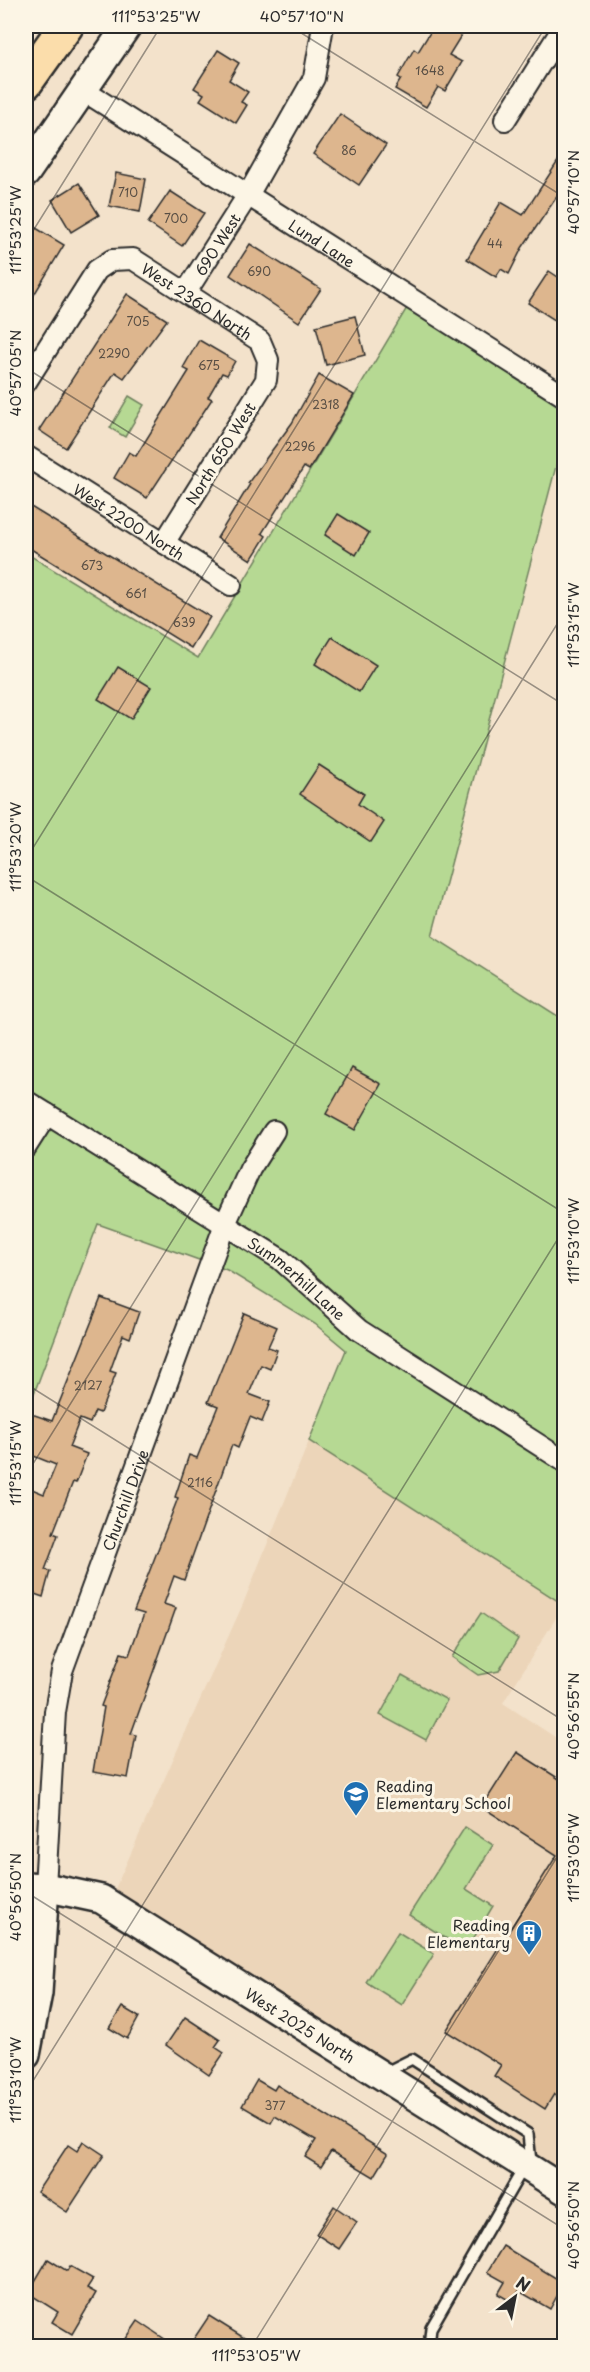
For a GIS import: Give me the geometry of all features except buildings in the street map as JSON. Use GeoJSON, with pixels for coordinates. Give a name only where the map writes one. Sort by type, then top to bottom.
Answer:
{"type":"FeatureCollection","features":[{"type":"Feature","properties":{"kind":"highway"},"geometry":{"type":"LineString","coordinates":[[26,82],[66,26]]}},
{"type":"Feature","properties":{"kind":"street"},"geometry":{"type":"LineString","coordinates":[[26,173],[81,89],[128,26]]}},
{"type":"Feature","properties":{"kind":"street","name":"690 West"},"geometry":{"type":"LineString","coordinates":[[186,292],[248,195],[314,78],[323,26]]}},
{"type":"Feature","properties":{"kind":"street"},"geometry":{"type":"LineString","coordinates":[[505,120],[564,26]]}},
{"type":"Feature","properties":{"kind":"street","name":"Lund Lane"},"geometry":{"type":"LineString","coordinates":[[81,89],[564,396]]}},
{"type":"Feature","properties":{"kind":"street","name":"West 2360 North"},"geometry":{"type":"LineString","coordinates":[[26,382],[97,270],[112,260],[134,259],[186,292],[260,341],[268,360]]}},
{"type":"Feature","properties":{"kind":"street","name":"North 650 West"},"geometry":{"type":"LineString","coordinates":[[164,543],[266,380],[268,360]]}},
{"type":"Feature","properties":{"kind":"street","name":"West 2200 North"},"geometry":{"type":"LineString","coordinates":[[26,456],[231,585]]}},
{"type":"Feature","properties":{"kind":"street","name":"Summerhill Lane"},"geometry":{"type":"LineString","coordinates":[[26,1101],[280,1259],[359,1330],[564,1461]]}},
{"type":"Feature","properties":{"kind":"street"},"geometry":{"type":"LineString","coordinates":[[26,1147],[47,1114]]}},
{"type":"Feature","properties":{"kind":"street","name":"Churchill Drive"},"geometry":{"type":"LineString","coordinates":[[35,1886],[55,1712],[62,1671],[225,1224],[250,1169],[273,1131]]}},
{"type":"Feature","properties":{"kind":"street"},"geometry":{"type":"LineString","coordinates":[[26,2055],[38,1994],[35,1886]]}},
{"type":"Feature","properties":{"kind":"street","name":"West 2025 North"},"geometry":{"type":"LineString","coordinates":[[35,1886],[101,1899],[564,2190]]}},
{"type":"Feature","properties":{"kind":"lane"},"geometry":{"type":"LineString","coordinates":[[429,2346],[431,2328],[528,2169]]}},
{"type":"Feature","properties":{"kind":"shaded area","name":"Reading Elementary School"},"geometry":{"type":"Polygon","coordinates":[[[309,1441],[564,1605],[503,1703],[564,1743],[564,2176],[114,1891],[243,1604],[309,1441]]]}},
{"type":"Feature","properties":{"kind":"green space"},"geometry":{"type":"Polygon","coordinates":[[[408,306],[564,407],[564,436],[432,936],[564,1020],[564,1605],[309,1441],[346,1350],[315,1324],[227,1270],[98,1224],[33,1396],[26,1391],[26,553],[198,658],[408,306]]]}},
{"type":"Feature","properties":{"kind":"green space"},"geometry":{"type":"Polygon","coordinates":[[[129,396],[144,405],[125,437],[110,428],[129,396]]]}},
{"type":"Feature","properties":{"kind":"green space"},"geometry":{"type":"Polygon","coordinates":[[[481,1613],[518,1639],[499,1671],[478,1675],[452,1657],[481,1613]]]}},
{"type":"Feature","properties":{"kind":"green space"},"geometry":{"type":"Polygon","coordinates":[[[402,1675],[447,1700],[426,1740],[380,1715],[402,1675]]]}},
{"type":"Feature","properties":{"kind":"green space"},"geometry":{"type":"Polygon","coordinates":[[[465,1827],[493,1845],[466,1889],[493,1906],[466,1951],[409,1915],[465,1827]]]}},
{"type":"Feature","properties":{"kind":"green space"},"geometry":{"type":"Polygon","coordinates":[[[398,1932],[434,1954],[402,2005],[366,1982],[398,1932]]]}},
{"type":"Feature","properties":{"kind":"place","name":"Reading Elementary School"},"geometry":{"type":"Point","coordinates":[356,1817]}},
{"type":"Feature","properties":{"kind":"place","name":"Reading Elementary"},"geometry":{"type":"Point","coordinates":[529,1956]}}]}
